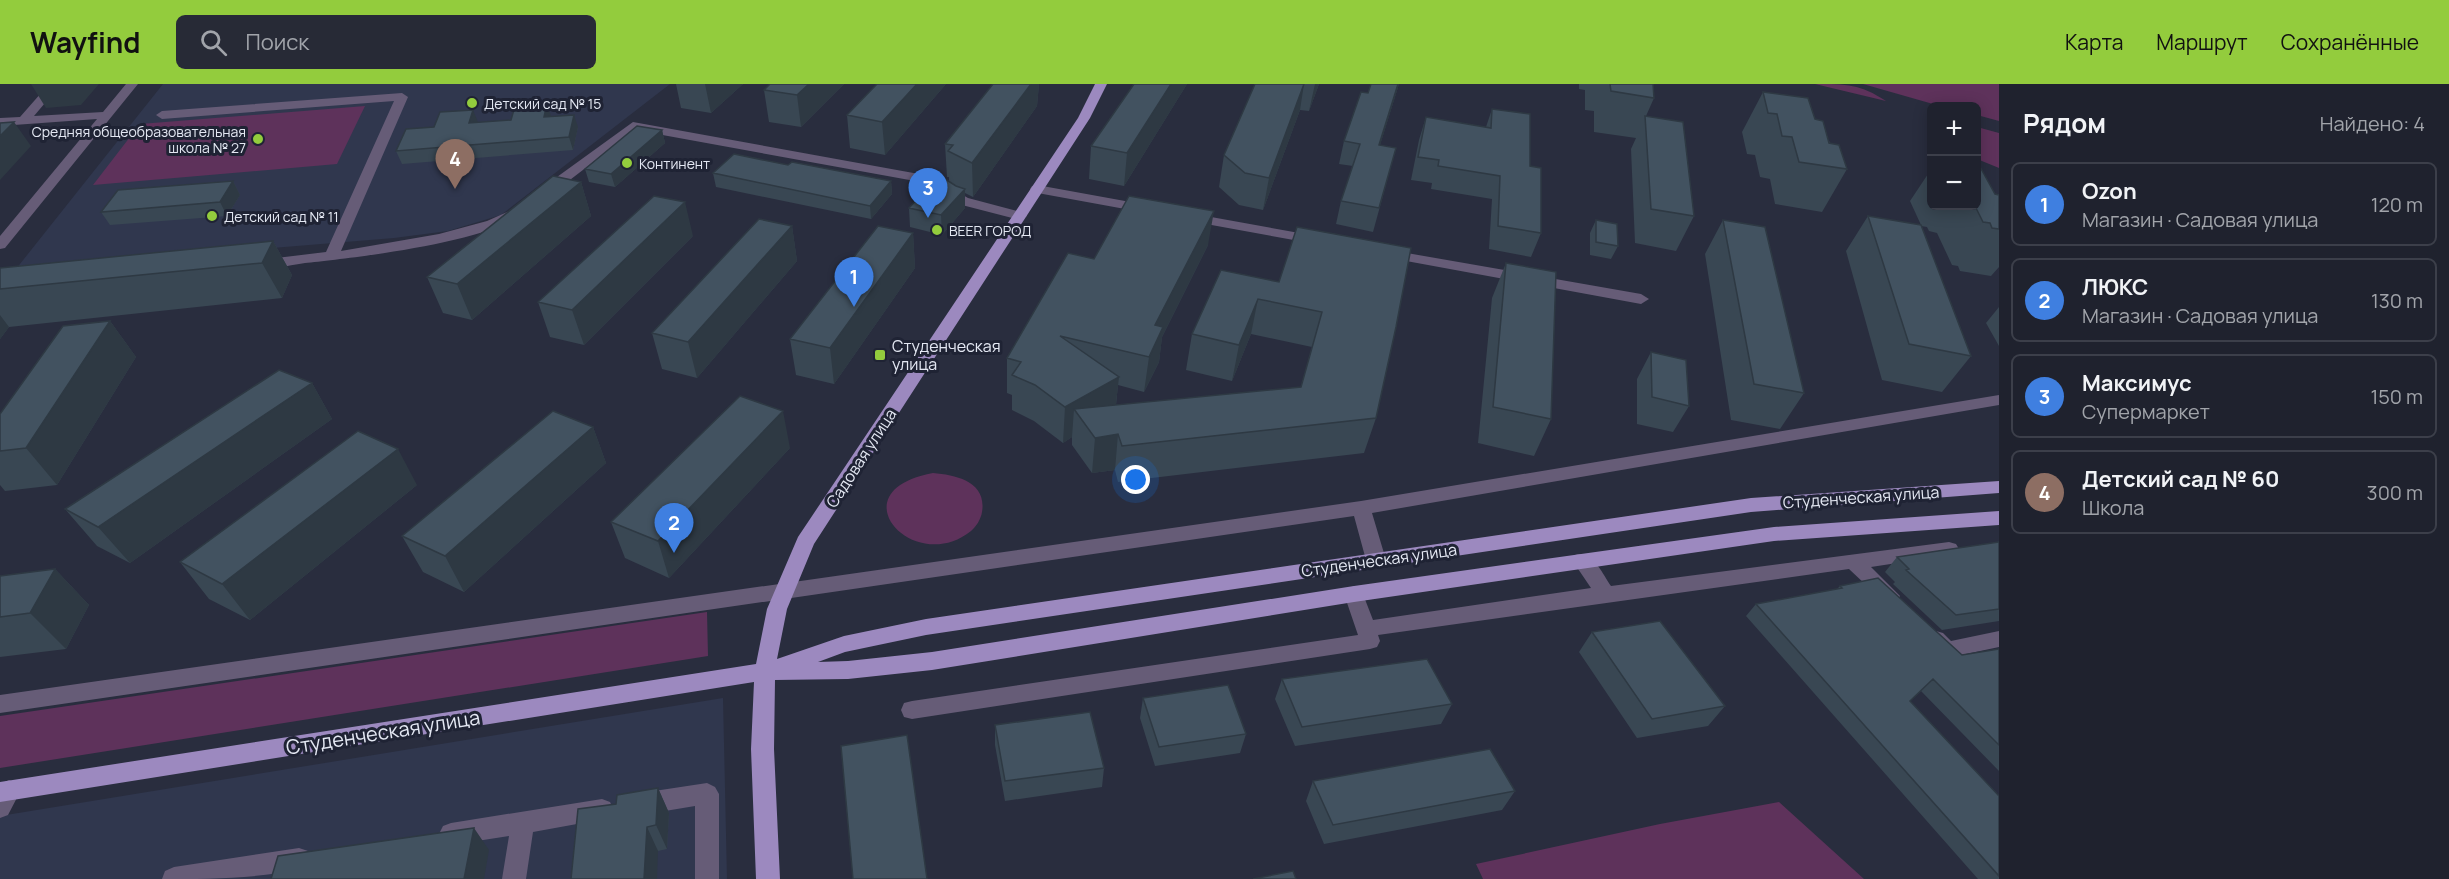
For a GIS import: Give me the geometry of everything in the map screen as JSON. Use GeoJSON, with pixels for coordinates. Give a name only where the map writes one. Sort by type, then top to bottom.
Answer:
{"type":"FeatureCollection","features":[{"type":"Feature","properties":{"kind":"main road","name":"Садовая улица"},"geometry":{"type":"LineString","coordinates":[[768,879],[763,745],[765,671],[774,618],[783,593],[805,542],[1084,118],[1101,84]]}},
{"type":"Feature","properties":{"kind":"main road","name":"Студенческая улица"},"geometry":{"type":"LineString","coordinates":[[765,671],[844,644],[926,627],[1751,505],[1999,487]]}},
{"type":"Feature","properties":{"kind":"main road","name":"Студенческая улица"},"geometry":{"type":"LineString","coordinates":[[3,796],[765,671],[849,670],[932,661],[1354,594],[1774,534],[1999,518]]}},
{"type":"Feature","properties":{"kind":"street"},"geometry":{"type":"LineString","coordinates":[[23,121],[56,84]]}},
{"type":"Feature","properties":{"kind":"street"},"geometry":{"type":"LineString","coordinates":[[0,245],[132,84]]}},
{"type":"Feature","properties":{"kind":"street"},"geometry":{"type":"LineString","coordinates":[[162,115],[402,97],[332,256]]}},
{"type":"Feature","properties":{"kind":"street"},"geometry":{"type":"LineString","coordinates":[[1,123],[106,116]]}},
{"type":"Feature","properties":{"kind":"street"},"geometry":{"type":"LineString","coordinates":[[249,265],[391,249],[450,236],[504,220],[549,190],[633,126],[930,180],[963,201],[1020,216]]}},
{"type":"Feature","properties":{"kind":"street"},"geometry":{"type":"LineString","coordinates":[[1037,189],[1333,243]]}},
{"type":"Feature","properties":{"kind":"street"},"geometry":{"type":"LineString","coordinates":[[0,218],[22,216]]}},
{"type":"Feature","properties":{"kind":"street"},"geometry":{"type":"LineString","coordinates":[[1367,249],[1641,299]]}},
{"type":"Feature","properties":{"kind":"street"},"geometry":{"type":"LineString","coordinates":[[0,704],[1361,508],[1999,400]]}},
{"type":"Feature","properties":{"kind":"street"},"geometry":{"type":"LineString","coordinates":[[1361,508],[1376,560]]}},
{"type":"Feature","properties":{"kind":"street"},"geometry":{"type":"LineString","coordinates":[[1366,629],[1606,594],[1949,549]]}},
{"type":"Feature","properties":{"kind":"street"},"geometry":{"type":"LineString","coordinates":[[1582,560],[1606,594]]}},
{"type":"Feature","properties":{"kind":"street"},"geometry":{"type":"LineString","coordinates":[[1854,562],[1905,610]]}},
{"type":"Feature","properties":{"kind":"street"},"geometry":{"type":"LineString","coordinates":[[912,710],[1370,641],[1354,594]]}},
{"type":"Feature","properties":{"kind":"street"},"geometry":{"type":"LineString","coordinates":[[1922,626],[1947,650],[1999,639]]}},
{"type":"Feature","properties":{"kind":"street"},"geometry":{"type":"LineString","coordinates":[[430,837],[707,794],[707,879]]}},
{"type":"Feature","properties":{"kind":"street"},"geometry":{"type":"LineString","coordinates":[[514,879],[523,822]]}},
{"type":"Feature","properties":{"kind":"street"},"geometry":{"type":"LineString","coordinates":[[174,879],[325,854]]}},
{"type":"Feature","properties":{"kind":"shaded area"},"geometry":{"type":"Polygon","coordinates":[[[163,84],[670,84],[501,215],[448,231],[394,238],[16,269],[163,84]]]}},
{"type":"Feature","properties":{"kind":"shaded area"},"geometry":{"type":"Polygon","coordinates":[[[1815,84],[1853,86],[1886,101],[1815,84]]]}},
{"type":"Feature","properties":{"kind":"shaded area"},"geometry":{"type":"Polygon","coordinates":[[[1863,84],[1999,84],[1999,121],[1981,116],[1981,102],[1927,102],[1863,84]]]}},
{"type":"Feature","properties":{"kind":"shaded area"},"geometry":{"type":"Polygon","coordinates":[[[365,106],[337,164],[93,185],[140,124],[365,106]]]}},
{"type":"Feature","properties":{"kind":"shaded area"},"geometry":{"type":"Polygon","coordinates":[[[1981,128],[1999,133],[1999,168],[1981,161],[1981,128]]]}},
{"type":"Feature","properties":{"kind":"shaded area"},"geometry":{"type":"Polygon","coordinates":[[[933,473],[960,478],[975,487],[982,502],[981,515],[971,531],[949,542],[927,544],[908,538],[894,526],[887,511],[890,496],[904,483],[933,473]]]}},
{"type":"Feature","properties":{"kind":"shaded area"},"geometry":{"type":"Polygon","coordinates":[[[707,612],[708,656],[0,768],[0,716],[707,612]]]}},
{"type":"Feature","properties":{"kind":"shaded area"},"geometry":{"type":"Polygon","coordinates":[[[723,698],[727,879],[0,879],[0,816],[723,698]]]}},
{"type":"Feature","properties":{"kind":"shaded area"},"geometry":{"type":"Polygon","coordinates":[[[1779,802],[1864,879],[1483,879],[1476,864],[1660,824],[1779,802]]]}},
{"type":"Feature","properties":{"kind":"building"},"geometry":{"type":"Polygon","coordinates":[[[770,84],[809,84],[797,95],[764,90],[770,84]]]}},
{"type":"Feature","properties":{"kind":"building"},"geometry":{"type":"Polygon","coordinates":[[[877,84],[917,84],[882,122],[847,115],[877,84]]]}},
{"type":"Feature","properties":{"kind":"building"},"geometry":{"type":"Polygon","coordinates":[[[993,84],[1031,84],[972,163],[948,151],[953,145],[945,144],[993,84]]]}},
{"type":"Feature","properties":{"kind":"building"},"geometry":{"type":"Polygon","coordinates":[[[1134,84],[1171,84],[1127,153],[1091,146],[1134,84]]]}},
{"type":"Feature","properties":{"kind":"building"},"geometry":{"type":"Polygon","coordinates":[[[1255,84],[1304,84],[1269,178],[1245,173],[1224,155],[1255,84]]]}},
{"type":"Feature","properties":{"kind":"building"},"geometry":{"type":"Polygon","coordinates":[[[1371,84],[1398,84],[1379,145],[1396,148],[1379,208],[1341,201],[1360,144],[1344,141],[1361,92],[1368,93],[1371,84]]]}},
{"type":"Feature","properties":{"kind":"building"},"geometry":{"type":"Polygon","coordinates":[[[1610,84],[1653,84],[1654,98],[1611,91],[1610,84]]]}},
{"type":"Feature","properties":{"kind":"building"},"geometry":{"type":"Polygon","coordinates":[[[1763,92],[1808,98],[1815,119],[1823,121],[1829,143],[1839,145],[1847,169],[1799,162],[1792,137],[1782,136],[1777,114],[1768,113],[1763,92]]]}},
{"type":"Feature","properties":{"kind":"building"},"geometry":{"type":"Polygon","coordinates":[[[547,104],[544,117],[574,115],[569,137],[396,151],[406,129],[434,127],[440,112],[473,110],[469,123],[511,120],[515,106],[547,104]]]}},
{"type":"Feature","properties":{"kind":"building"},"geometry":{"type":"Polygon","coordinates":[[[1492,109],[1530,114],[1530,166],[1541,168],[1541,233],[1498,226],[1500,176],[1438,166],[1439,160],[1418,157],[1426,117],[1491,128],[1492,109]]]}},
{"type":"Feature","properties":{"kind":"building"},"geometry":{"type":"Polygon","coordinates":[[[1645,116],[1683,122],[1694,216],[1651,209],[1645,116]]]}},
{"type":"Feature","properties":{"kind":"building"},"geometry":{"type":"Polygon","coordinates":[[[14,122],[0,136],[0,123],[14,122]]]}},
{"type":"Feature","properties":{"kind":"building"},"geometry":{"type":"Polygon","coordinates":[[[637,126],[662,130],[611,174],[585,169],[637,126]]]}},
{"type":"Feature","properties":{"kind":"building"},"geometry":{"type":"Polygon","coordinates":[[[734,154],[788,165],[792,162],[891,181],[870,206],[713,173],[734,154]]]}},
{"type":"Feature","properties":{"kind":"building"},"geometry":{"type":"Polygon","coordinates":[[[1981,169],[1995,194],[1999,195],[1999,229],[1992,228],[1990,223],[1983,222],[1977,210],[1981,210],[1981,169]]]}},
{"type":"Feature","properties":{"kind":"building"},"geometry":{"type":"Polygon","coordinates":[[[939,175],[965,189],[941,215],[909,208],[939,175]]]}},
{"type":"Feature","properties":{"kind":"building"},"geometry":{"type":"Polygon","coordinates":[[[553,176],[581,182],[457,284],[427,277],[553,176]]]}},
{"type":"Feature","properties":{"kind":"building"},"geometry":{"type":"Polygon","coordinates":[[[233,181],[220,202],[101,212],[118,190],[233,181]]]}},
{"type":"Feature","properties":{"kind":"building"},"geometry":{"type":"Polygon","coordinates":[[[654,196],[685,202],[572,310],[538,302],[654,196]]]}},
{"type":"Feature","properties":{"kind":"building"},"geometry":{"type":"Polygon","coordinates":[[[1129,196],[1214,211],[1155,325],[1163,327],[1149,357],[1060,336],[1119,377],[1065,407],[1035,385],[1012,375],[1021,362],[1007,358],[1068,253],[1094,259],[1129,196]]]}},
{"type":"Feature","properties":{"kind":"building"},"geometry":{"type":"Polygon","coordinates":[[[1868,216],[1921,225],[1971,356],[1909,344],[1868,216]]]}},
{"type":"Feature","properties":{"kind":"building"},"geometry":{"type":"Polygon","coordinates":[[[759,219],[792,226],[688,342],[652,333],[759,219]]]}},
{"type":"Feature","properties":{"kind":"building"},"geometry":{"type":"Polygon","coordinates":[[[1596,220],[1617,224],[1618,246],[1596,242],[1596,220]]]}},
{"type":"Feature","properties":{"kind":"building"},"geometry":{"type":"Polygon","coordinates":[[[1723,220],[1765,227],[1804,393],[1754,384],[1723,220]]]}},
{"type":"Feature","properties":{"kind":"building"},"geometry":{"type":"Polygon","coordinates":[[[878,226],[913,233],[830,348],[790,339],[878,226]]]}},
{"type":"Feature","properties":{"kind":"building"},"geometry":{"type":"Polygon","coordinates":[[[1297,227],[1411,248],[1376,418],[1122,446],[1118,434],[1095,438],[1074,409],[1301,387],[1322,312],[1258,299],[1239,345],[1192,334],[1221,270],[1279,282],[1297,227]]]}},
{"type":"Feature","properties":{"kind":"building"},"geometry":{"type":"Polygon","coordinates":[[[273,241],[262,263],[0,289],[0,268],[273,241]]]}},
{"type":"Feature","properties":{"kind":"building"},"geometry":{"type":"Polygon","coordinates":[[[1506,263],[1556,272],[1551,419],[1493,407],[1506,263]]]}},
{"type":"Feature","properties":{"kind":"building"},"geometry":{"type":"Polygon","coordinates":[[[110,321],[26,448],[0,451],[0,414],[63,326],[110,321]]]}},
{"type":"Feature","properties":{"kind":"building"},"geometry":{"type":"Polygon","coordinates":[[[1651,352],[1686,360],[1689,406],[1652,397],[1651,352]]]}},
{"type":"Feature","properties":{"kind":"building"},"geometry":{"type":"Polygon","coordinates":[[[279,370],[312,383],[98,527],[65,509],[279,370]]]}},
{"type":"Feature","properties":{"kind":"building"},"geometry":{"type":"Polygon","coordinates":[[[740,396],[783,411],[658,541],[611,522],[740,396]]]}},
{"type":"Feature","properties":{"kind":"building"},"geometry":{"type":"Polygon","coordinates":[[[553,411],[593,427],[445,556],[402,536],[553,411]]]}},
{"type":"Feature","properties":{"kind":"building"},"geometry":{"type":"Polygon","coordinates":[[[358,431],[398,449],[222,584],[180,562],[358,431]]]}},
{"type":"Feature","properties":{"kind":"building"},"geometry":{"type":"Polygon","coordinates":[[[1999,542],[1999,609],[1956,615],[1906,570],[1909,569],[1897,557],[1999,542]]]}},
{"type":"Feature","properties":{"kind":"building"},"geometry":{"type":"Polygon","coordinates":[[[55,569],[30,613],[0,617],[0,576],[55,569]]]}},
{"type":"Feature","properties":{"kind":"building"},"geometry":{"type":"Polygon","coordinates":[[[1878,578],[1962,655],[1999,649],[1999,745],[1933,679],[1910,701],[1999,796],[1999,876],[1756,604],[1842,588],[1840,586],[1878,578]]]}},
{"type":"Feature","properties":{"kind":"building"},"geometry":{"type":"Polygon","coordinates":[[[1660,621],[1725,706],[1652,719],[1592,632],[1660,621]]]}},
{"type":"Feature","properties":{"kind":"building"},"geometry":{"type":"Polygon","coordinates":[[[1427,659],[1452,704],[1302,727],[1282,679],[1427,659]]]}},
{"type":"Feature","properties":{"kind":"building"},"geometry":{"type":"Polygon","coordinates":[[[1228,685],[1246,734],[1159,747],[1143,698],[1228,685]]]}},
{"type":"Feature","properties":{"kind":"building"},"geometry":{"type":"Polygon","coordinates":[[[1090,712],[1104,768],[1005,781],[995,725],[1090,712]]]}},
{"type":"Feature","properties":{"kind":"building"},"geometry":{"type":"Polygon","coordinates":[[[907,735],[927,879],[853,879],[841,746],[907,735]]]}},
{"type":"Feature","properties":{"kind":"building"},"geometry":{"type":"Polygon","coordinates":[[[1490,749],[1515,791],[1333,825],[1313,781],[1490,749]]]}},
{"type":"Feature","properties":{"kind":"building"},"geometry":{"type":"Polygon","coordinates":[[[658,788],[656,825],[647,827],[644,879],[571,879],[578,809],[616,804],[617,795],[658,788]]]}},
{"type":"Feature","properties":{"kind":"building"},"geometry":{"type":"Polygon","coordinates":[[[474,828],[464,879],[271,879],[278,856],[474,828]]]}},
{"type":"Feature","properties":{"kind":"building"},"geometry":{"type":"Polygon","coordinates":[[[1293,871],[1296,879],[1253,879],[1293,871]]]}},
{"type":"Feature","properties":{"kind":"place","name":"Детский сад № 15"},"geometry":{"type":"Point","coordinates":[472,103]}},
{"type":"Feature","properties":{"kind":"place","name":"Средняя общеобразовательная школа № 27"},"geometry":{"type":"Point","coordinates":[258,139]}},
{"type":"Feature","properties":{"kind":"place","name":"Континент"},"geometry":{"type":"Point","coordinates":[627,163]}},
{"type":"Feature","properties":{"kind":"place","name":"Детский сад № 60"},"geometry":{"type":"Point","coordinates":[455,189]}},
{"type":"Feature","properties":{"kind":"place","name":"Детский сад № 11"},"geometry":{"type":"Point","coordinates":[212,216]}},
{"type":"Feature","properties":{"kind":"place","name":"Максимус"},"geometry":{"type":"Point","coordinates":[928,218]}},
{"type":"Feature","properties":{"kind":"place","name":"BEER ГОРОД"},"geometry":{"type":"Point","coordinates":[937,230]}},
{"type":"Feature","properties":{"kind":"place","name":"Ozon"},"geometry":{"type":"Point","coordinates":[854,307]}},
{"type":"Feature","properties":{"kind":"place","name":"Студенческая улица"},"geometry":{"type":"Point","coordinates":[880,355]}},
{"type":"Feature","properties":{"kind":"place","name":"ЛЮКС"},"geometry":{"type":"Point","coordinates":[674,553]}}]}
